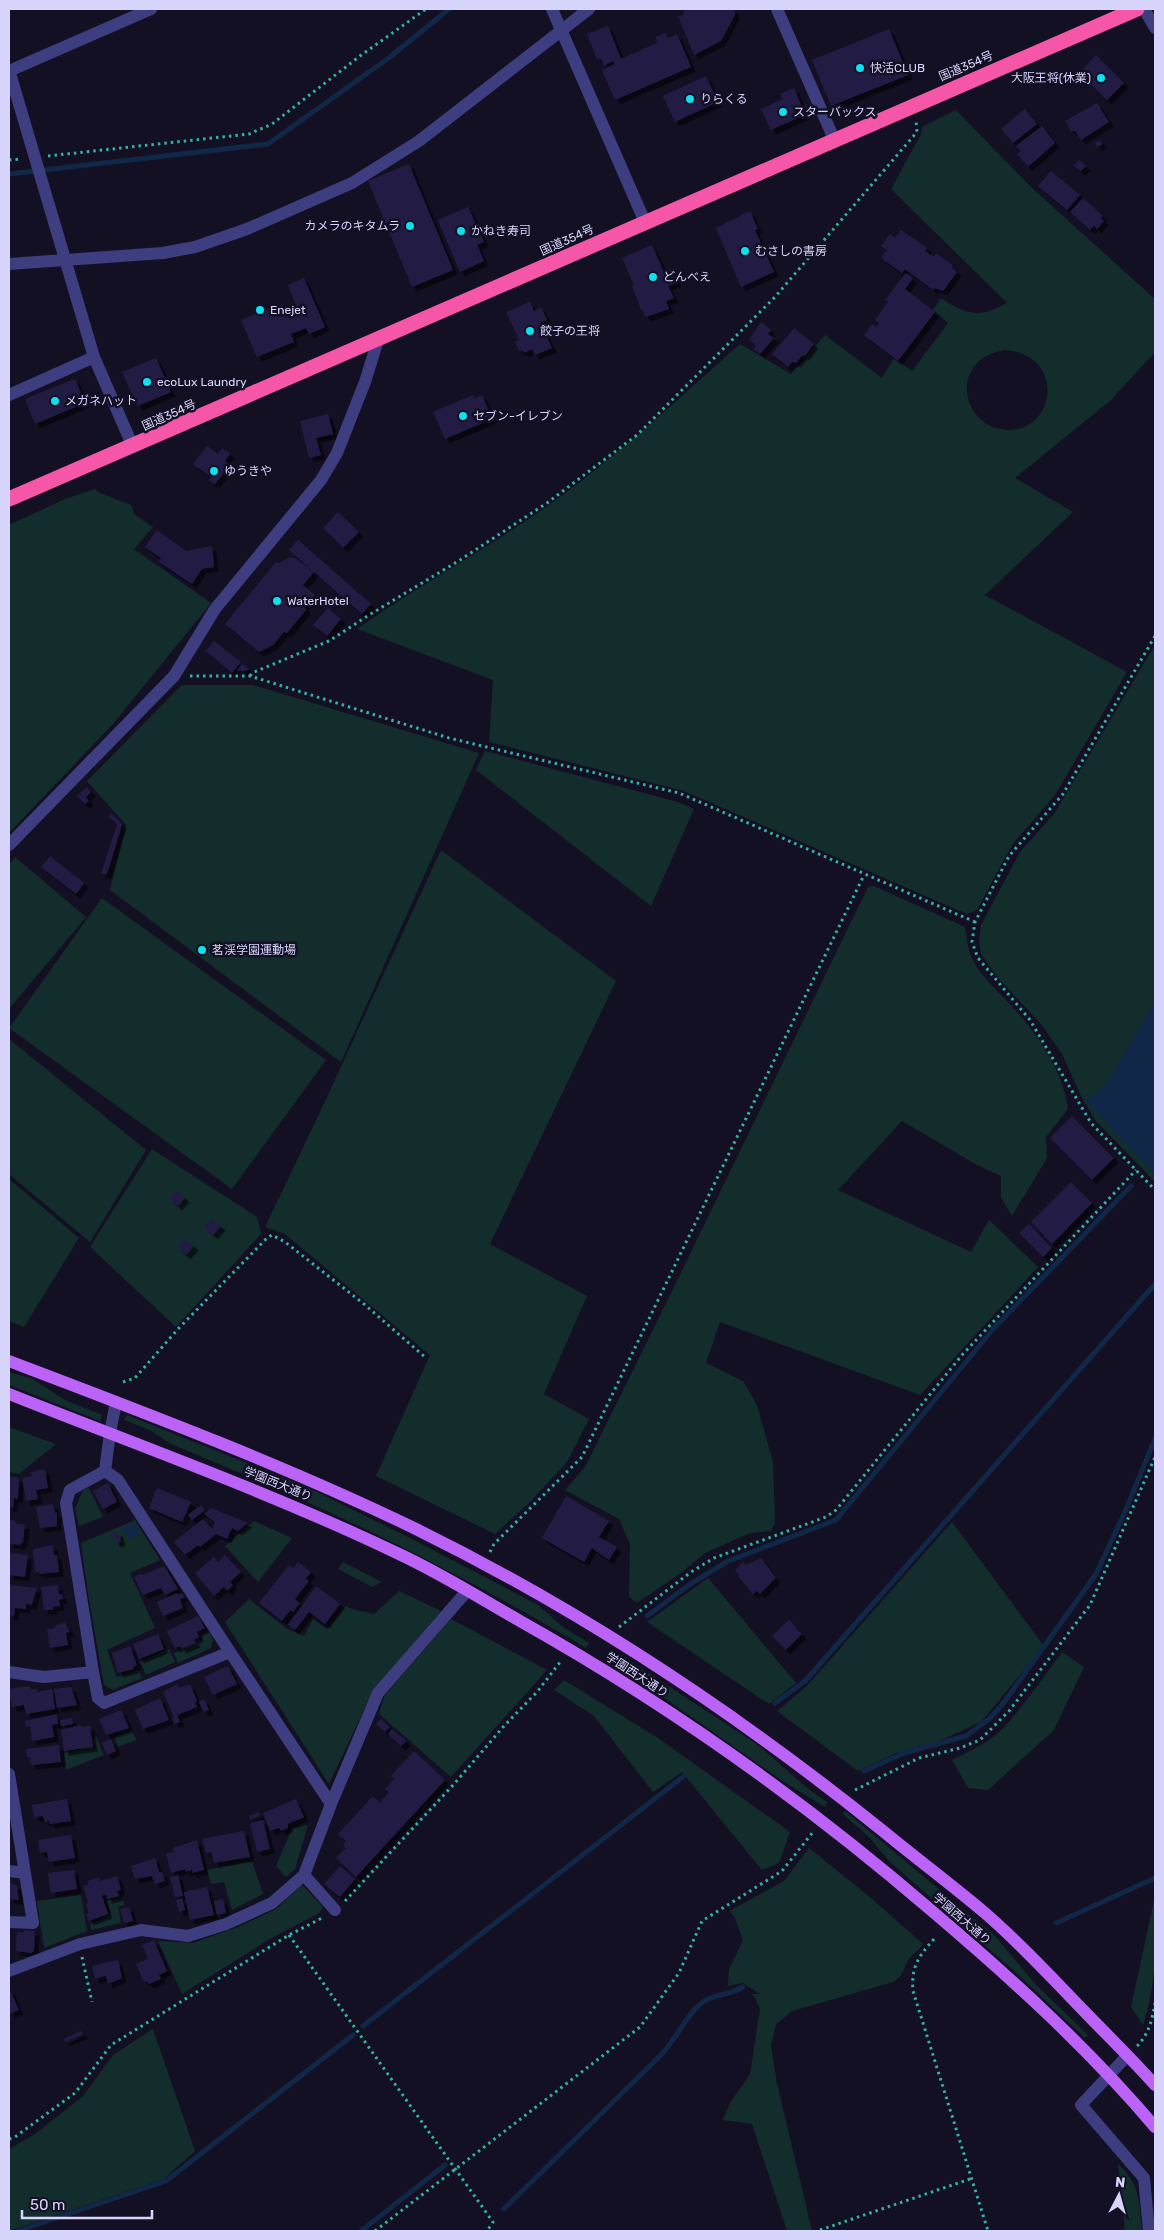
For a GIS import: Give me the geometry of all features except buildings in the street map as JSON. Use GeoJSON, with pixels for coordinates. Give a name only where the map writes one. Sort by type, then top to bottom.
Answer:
{"type":"FeatureCollection","features":[{"type":"Feature","properties":{"kind":"highway","name":"国道354号"},"geometry":{"type":"LineString","coordinates":[[9,499],[133,447],[834,139],[1138,9]]}},
{"type":"Feature","properties":{"kind":"main road","name":"学園西大通り"},"geometry":{"type":"LineString","coordinates":[[9,1360],[326,1488],[416,1529],[483,1564],[610,1636],[746,1726],[843,1799],[988,1916],[1155,2084]]}},
{"type":"Feature","properties":{"kind":"main road","name":"学園西大通り"},"geometry":{"type":"LineString","coordinates":[[9,1394],[320,1517],[404,1556],[588,1659],[720,1746],[823,1820],[964,1938],[1109,2074],[1155,2127]]}},
{"type":"Feature","properties":{"kind":"street"},"geometry":{"type":"LineString","coordinates":[[133,447],[94,358],[9,71],[151,9]]}},
{"type":"Feature","properties":{"kind":"street"},"geometry":{"type":"LineString","coordinates":[[552,9],[645,222]]}},
{"type":"Feature","properties":{"kind":"street"},"geometry":{"type":"LineString","coordinates":[[9,264],[163,253],[196,247],[248,229],[352,183],[418,141],[589,9]]}},
{"type":"Feature","properties":{"kind":"street"},"geometry":{"type":"LineString","coordinates":[[777,9],[834,139]]}},
{"type":"Feature","properties":{"kind":"street"},"geometry":{"type":"LineString","coordinates":[[1144,9],[1155,28]]}},
{"type":"Feature","properties":{"kind":"street"},"geometry":{"type":"LineString","coordinates":[[9,845],[174,676],[215,609],[295,514],[320,480],[337,453],[365,382],[378,340]]}},
{"type":"Feature","properties":{"kind":"street"},"geometry":{"type":"LineString","coordinates":[[9,395],[94,358]]}},
{"type":"Feature","properties":{"kind":"street"},"geometry":{"type":"LineString","coordinates":[[105,1471],[116,1402]]}},
{"type":"Feature","properties":{"kind":"street"},"geometry":{"type":"LineString","coordinates":[[105,1471],[118,1480],[330,1804]]}},
{"type":"Feature","properties":{"kind":"street"},"geometry":{"type":"LineString","coordinates":[[105,1471],[70,1490],[66,1503],[98,1698],[104,1703],[230,1652]]}},
{"type":"Feature","properties":{"kind":"street"},"geometry":{"type":"LineString","coordinates":[[9,1971],[80,1944],[141,1930],[188,1936],[226,1924],[272,1903],[304,1875],[330,1804],[378,1693],[467,1591]]}},
{"type":"Feature","properties":{"kind":"street"},"geometry":{"type":"LineString","coordinates":[[9,1672],[44,1676],[93,1672]]}},
{"type":"Feature","properties":{"kind":"street"},"geometry":{"type":"LineString","coordinates":[[9,1774],[33,1923],[9,1922]]}},
{"type":"Feature","properties":{"kind":"street"},"geometry":{"type":"LineString","coordinates":[[9,1871],[25,1873]]}},
{"type":"Feature","properties":{"kind":"street"},"geometry":{"type":"LineString","coordinates":[[304,1875],[335,1910]]}},
{"type":"Feature","properties":{"kind":"street"},"geometry":{"type":"LineString","coordinates":[[1128,2056],[1081,2105],[1144,2178],[1149,2231]]}},
{"type":"Feature","properties":{"kind":"path"},"geometry":{"type":"LineString","coordinates":[[9,160],[249,134],[272,124],[360,56],[426,9]]}},
{"type":"Feature","properties":{"kind":"path"},"geometry":{"type":"LineString","coordinates":[[250,676],[329,641],[368,615],[460,560],[547,503],[637,435],[775,296],[917,132],[911,106]]}},
{"type":"Feature","properties":{"kind":"path"},"geometry":{"type":"LineString","coordinates":[[1155,636],[1063,794],[1010,856],[974,922],[972,942],[978,958],[1030,1020],[1091,1123],[1155,1190]]}},
{"type":"Feature","properties":{"kind":"path"},"geometry":{"type":"LineString","coordinates":[[174,676],[250,676],[449,738],[679,794],[974,922]]}},
{"type":"Feature","properties":{"kind":"path"},"geometry":{"type":"LineString","coordinates":[[483,1564],[494,1544],[582,1457],[864,875]]}},
{"type":"Feature","properties":{"kind":"path"},"geometry":{"type":"LineString","coordinates":[[610,1636],[651,1601],[714,1558],[826,1516],[836,1510],[962,1355],[1136,1170]]}},
{"type":"Feature","properties":{"kind":"path"},"geometry":{"type":"LineString","coordinates":[[123,1382],[135,1378],[178,1329],[272,1235],[285,1242],[364,1304],[426,1358]]}},
{"type":"Feature","properties":{"kind":"path"},"geometry":{"type":"LineString","coordinates":[[843,1799],[861,1786],[919,1758],[960,1748],[980,1740],[1009,1711],[1090,1605],[1155,1457]]}},
{"type":"Feature","properties":{"kind":"path"},"geometry":{"type":"LineString","coordinates":[[375,2231],[640,2027],[679,1973],[702,1921],[782,1871],[823,1820]]}},
{"type":"Feature","properties":{"kind":"path"},"geometry":{"type":"LineString","coordinates":[[289,1936],[454,2170],[493,2222],[487,2231]]}},
{"type":"Feature","properties":{"kind":"path"},"geometry":{"type":"LineString","coordinates":[[934,1940],[922,1952],[917,1961],[912,1975],[913,1991],[970,2179],[988,2231]]}},
{"type":"Feature","properties":{"kind":"path"},"geometry":{"type":"LineString","coordinates":[[80,1944],[92,2002]]}},
{"type":"Feature","properties":{"kind":"path"},"geometry":{"type":"LineString","coordinates":[[1128,2056],[1145,2038],[1155,2003]]}},
{"type":"Feature","properties":{"kind":"path"},"geometry":{"type":"LineString","coordinates":[[820,2230],[970,2179]]}},
{"type":"Feature","properties":{"kind":"green space"},"geometry":{"type":"Polygon","coordinates":[[[956,110],[1032,188],[1155,299],[1155,352],[1111,400],[1015,478],[1073,512],[985,595],[1127,672],[1055,795],[1012,845],[977,910],[967,914],[684,791],[489,742],[493,680],[357,629],[564,494],[632,440],[740,344],[791,374],[825,335],[882,378],[894,358],[912,371],[948,323],[933,310],[941,298],[958,308],[973,313],[988,311],[1007,303],[891,189],[921,134],[922,127],[956,110]],[[1004,350],[985,357],[975,365],[967,384],[967,394],[973,411],[988,425],[1007,430],[1024,427],[1036,419],[1044,406],[1048,392],[1045,377],[1038,364],[1024,354],[1004,350]]]}},
{"type":"Feature","properties":{"kind":"green space"},"geometry":{"type":"Polygon","coordinates":[[[95,489],[100,493],[131,505],[135,515],[153,527],[134,549],[211,603],[113,724],[9,833],[9,525],[65,499],[95,489]]]}},
{"type":"Feature","properties":{"kind":"green space"},"geometry":{"type":"Polygon","coordinates":[[[1155,645],[1155,1182],[1095,1120],[1082,1098],[1062,1054],[1041,1024],[999,979],[981,954],[979,941],[981,925],[1020,852],[1054,814],[1155,645]]]}},
{"type":"Feature","properties":{"kind":"green space"},"geometry":{"type":"Polygon","coordinates":[[[182,685],[253,685],[479,753],[341,1062],[110,890],[126,825],[87,781],[182,685]]]}},
{"type":"Feature","properties":{"kind":"green space"},"geometry":{"type":"Polygon","coordinates":[[[485,751],[678,802],[694,809],[651,906],[476,770],[485,751]]]}},
{"type":"Feature","properties":{"kind":"green space"},"geometry":{"type":"Polygon","coordinates":[[[441,850],[616,981],[490,1244],[587,1296],[544,1394],[589,1419],[567,1462],[531,1501],[495,1534],[376,1476],[430,1355],[285,1234],[265,1227],[441,850]]]}},
{"type":"Feature","properties":{"kind":"green space"},"geometry":{"type":"Polygon","coordinates":[[[15,857],[86,917],[9,1009],[9,865],[15,857]]]}},
{"type":"Feature","properties":{"kind":"green space"},"geometry":{"type":"Polygon","coordinates":[[[874,886],[965,927],[971,956],[978,969],[1028,1025],[1054,1065],[1065,1094],[1068,1109],[1046,1137],[1047,1158],[1012,1216],[1001,1198],[1001,1176],[977,1165],[902,1121],[838,1190],[971,1252],[989,1220],[1038,1267],[920,1395],[720,1322],[706,1363],[743,1381],[757,1405],[773,1462],[775,1523],[771,1531],[750,1533],[705,1553],[678,1575],[637,1603],[629,1597],[630,1544],[619,1519],[565,1490],[585,1467],[868,887],[874,886]]]}},
{"type":"Feature","properties":{"kind":"green space"},"geometry":{"type":"Polygon","coordinates":[[[102,898],[326,1060],[232,1189],[9,1028],[102,898]]]}},
{"type":"Feature","properties":{"kind":"green space"},"geometry":{"type":"Polygon","coordinates":[[[9,1039],[146,1150],[90,1242],[9,1174],[9,1039]]]}},
{"type":"Feature","properties":{"kind":"green space"},"geometry":{"type":"Polygon","coordinates":[[[152,1149],[257,1217],[261,1234],[176,1327],[90,1247],[152,1149]]]}},
{"type":"Feature","properties":{"kind":"green space"},"geometry":{"type":"Polygon","coordinates":[[[9,1179],[79,1238],[24,1327],[9,1321],[9,1179]]]}},
{"type":"Feature","properties":{"kind":"green space"},"geometry":{"type":"Polygon","coordinates":[[[9,1372],[31,1378],[65,1400],[102,1415],[100,1421],[9,1385],[9,1372]]]}},
{"type":"Feature","properties":{"kind":"green space"},"geometry":{"type":"Polygon","coordinates":[[[127,1415],[309,1488],[538,1605],[563,1627],[589,1643],[586,1648],[468,1581],[368,1530],[169,1443],[152,1431],[124,1420],[127,1415]]]}},
{"type":"Feature","properties":{"kind":"green space"},"geometry":{"type":"Polygon","coordinates":[[[9,1427],[56,1444],[19,1474],[9,1472],[9,1427]]]}},
{"type":"Feature","properties":{"kind":"green space"},"geometry":{"type":"Polygon","coordinates":[[[89,1488],[103,1517],[79,1526],[75,1509],[83,1490],[89,1488]]]}},
{"type":"Feature","properties":{"kind":"green space"},"geometry":{"type":"Polygon","coordinates":[[[135,1520],[160,1560],[130,1573],[155,1628],[107,1650],[117,1677],[138,1670],[142,1678],[113,1690],[104,1685],[81,1543],[135,1520]]]}},
{"type":"Feature","properties":{"kind":"green space"},"geometry":{"type":"Polygon","coordinates":[[[254,1521],[292,1538],[258,1582],[225,1546],[254,1521]]]}},
{"type":"Feature","properties":{"kind":"green space"},"geometry":{"type":"Polygon","coordinates":[[[952,1522],[1044,1646],[981,1722],[935,1743],[896,1753],[858,1771],[777,1711],[806,1687],[952,1522]]]}},
{"type":"Feature","properties":{"kind":"green space"},"geometry":{"type":"Polygon","coordinates":[[[343,1562],[382,1582],[372,1587],[338,1569],[343,1562]]]}},
{"type":"Feature","properties":{"kind":"green space"},"geometry":{"type":"Polygon","coordinates":[[[708,1578],[796,1683],[769,1704],[647,1622],[708,1578]]]}},
{"type":"Feature","properties":{"kind":"green space"},"geometry":{"type":"Polygon","coordinates":[[[399,1591],[441,1611],[374,1689],[329,1784],[225,1622],[249,1599],[286,1628],[304,1636],[313,1619],[327,1629],[346,1606],[374,1614],[399,1591]]]}},
{"type":"Feature","properties":{"kind":"green space"},"geometry":{"type":"Polygon","coordinates":[[[451,1619],[547,1670],[451,1777],[379,1714],[384,1696],[451,1619]]]}},
{"type":"Feature","properties":{"kind":"green space"},"geometry":{"type":"Polygon","coordinates":[[[209,1631],[213,1640],[211,1648],[178,1663],[174,1653],[203,1639],[201,1635],[209,1631]]]}},
{"type":"Feature","properties":{"kind":"green space"},"geometry":{"type":"Polygon","coordinates":[[[169,1649],[175,1662],[146,1675],[140,1662],[169,1649]]]}},
{"type":"Feature","properties":{"kind":"green space"},"geometry":{"type":"Polygon","coordinates":[[[614,1650],[755,1743],[808,1789],[827,1802],[825,1807],[784,1782],[663,1697],[640,1673],[611,1652],[614,1650]]]}},
{"type":"Feature","properties":{"kind":"green space"},"geometry":{"type":"Polygon","coordinates":[[[1062,1652],[1084,1667],[1054,1730],[988,1790],[968,1788],[952,1760],[983,1744],[999,1732],[1024,1703],[1062,1652]]]}},
{"type":"Feature","properties":{"kind":"green space"},"geometry":{"type":"Polygon","coordinates":[[[564,1680],[658,1738],[790,1832],[779,1863],[762,1870],[682,1772],[653,1792],[594,1716],[554,1690],[564,1680]]]}},
{"type":"Feature","properties":{"kind":"green space"},"geometry":{"type":"Polygon","coordinates":[[[132,1730],[136,1740],[118,1747],[114,1737],[132,1730]]]}},
{"type":"Feature","properties":{"kind":"green space"},"geometry":{"type":"Polygon","coordinates":[[[96,1736],[104,1755],[66,1770],[64,1753],[94,1747],[93,1738],[96,1736]]]}},
{"type":"Feature","properties":{"kind":"green space"},"geometry":{"type":"Polygon","coordinates":[[[845,1811],[994,1935],[1037,1986],[1088,2035],[1085,2038],[1013,1970],[889,1861],[870,1838],[843,1814],[845,1811]]]}},
{"type":"Feature","properties":{"kind":"green space"},"geometry":{"type":"Polygon","coordinates":[[[308,1825],[295,1869],[286,1877],[276,1866],[292,1829],[308,1825]]]}},
{"type":"Feature","properties":{"kind":"green space"},"geometry":{"type":"Polygon","coordinates":[[[809,1848],[871,1898],[923,1944],[912,1955],[903,1972],[893,1982],[792,2011],[776,2024],[771,2045],[776,2079],[812,2231],[787,2231],[752,2124],[723,2120],[730,2103],[750,2074],[760,2009],[753,1994],[760,1994],[743,1983],[728,1986],[729,1969],[743,1940],[734,1916],[729,1911],[784,1881],[809,1848]]]}},
{"type":"Feature","properties":{"kind":"green space"},"geometry":{"type":"Polygon","coordinates":[[[252,1861],[263,1894],[232,1910],[224,1882],[211,1884],[207,1870],[252,1861]]]}},
{"type":"Feature","properties":{"kind":"green space"},"geometry":{"type":"Polygon","coordinates":[[[302,1885],[323,1907],[319,1913],[270,1939],[182,1994],[158,1941],[193,1943],[238,1927],[276,1909],[302,1885]]]}},
{"type":"Feature","properties":{"kind":"green space"},"geometry":{"type":"Polygon","coordinates":[[[81,1895],[87,1931],[44,1948],[37,1901],[81,1895]]]}},
{"type":"Feature","properties":{"kind":"green space"},"geometry":{"type":"Polygon","coordinates":[[[1155,1896],[1153,1977],[1143,2025],[1131,2007],[1155,1896]]]}},
{"type":"Feature","properties":{"kind":"green space"},"geometry":{"type":"Polygon","coordinates":[[[122,1897],[125,1905],[118,1907],[121,1923],[91,1930],[90,1924],[108,1917],[111,1913],[107,1901],[122,1897]]]}},
{"type":"Feature","properties":{"kind":"green space"},"geometry":{"type":"Polygon","coordinates":[[[153,2029],[195,2151],[164,2179],[9,2231],[9,2149],[35,2134],[83,2096],[113,2055],[153,2029]]]}},
{"type":"Feature","properties":{"kind":"green space"},"geometry":{"type":"Polygon","coordinates":[[[1118,2164],[1126,2171],[1138,2194],[1142,2231],[1125,2231],[1118,2164]]]}},
{"type":"Feature","properties":{"kind":"water"},"geometry":{"type":"Polygon","coordinates":[[[1155,1000],[1155,1175],[1087,1101],[1106,1085],[1155,1000]]]}},
{"type":"Feature","properties":{"kind":"water"},"geometry":{"type":"Polygon","coordinates":[[[134,1522],[140,1534],[129,1540],[123,1528],[134,1522]]]}},
{"type":"Feature","properties":{"kind":"waterway"},"geometry":{"type":"LineString","coordinates":[[9,174],[268,144],[390,57],[449,9]]}},
{"type":"Feature","properties":{"kind":"waterway"},"geometry":{"type":"LineString","coordinates":[[647,1616],[689,1585],[728,1561],[836,1520],[993,1329],[1131,1186]]}},
{"type":"Feature","properties":{"kind":"waterway"},"geometry":{"type":"LineString","coordinates":[[775,1703],[805,1681],[1155,1284]]}},
{"type":"Feature","properties":{"kind":"waterway"},"geometry":{"type":"LineString","coordinates":[[864,1771],[904,1753],[966,1736],[989,1719],[1002,1705],[1096,1574],[1124,1514],[1155,1439]]}},
{"type":"Feature","properties":{"kind":"waterway"},"geometry":{"type":"LineString","coordinates":[[363,2026],[684,1776]]}},
{"type":"Feature","properties":{"kind":"waterway"},"geometry":{"type":"LineString","coordinates":[[1056,1923],[1155,1878]]}},
{"type":"Feature","properties":{"kind":"waterway"},"geometry":{"type":"LineString","coordinates":[[504,2209],[662,2054],[698,2006],[708,1999],[743,1987]]}},
{"type":"Feature","properties":{"kind":"waterway"},"geometry":{"type":"LineString","coordinates":[[18,2231],[166,2181],[353,2035]]}},
{"type":"Feature","properties":{"kind":"waterway"},"geometry":{"type":"LineString","coordinates":[[361,2231],[445,2165]]}},
{"type":"Feature","properties":{"kind":"place","name":"快活CLUB"},"geometry":{"type":"Point","coordinates":[860,68]}},
{"type":"Feature","properties":{"kind":"place","name":"大阪王将(休業)"},"geometry":{"type":"Point","coordinates":[1101,78]}},
{"type":"Feature","properties":{"kind":"place","name":"りらくる"},"geometry":{"type":"Point","coordinates":[690,99]}},
{"type":"Feature","properties":{"kind":"place","name":"スターバックス"},"geometry":{"type":"Point","coordinates":[783,112]}},
{"type":"Feature","properties":{"kind":"place","name":"カメラのキタムラ"},"geometry":{"type":"Point","coordinates":[410,226]}},
{"type":"Feature","properties":{"kind":"place","name":"かねき寿司"},"geometry":{"type":"Point","coordinates":[461,231]}},
{"type":"Feature","properties":{"kind":"place","name":"むさしの書房"},"geometry":{"type":"Point","coordinates":[745,251]}},
{"type":"Feature","properties":{"kind":"place","name":"どんべえ"},"geometry":{"type":"Point","coordinates":[653,277]}},
{"type":"Feature","properties":{"kind":"place","name":"Enejet"},"geometry":{"type":"Point","coordinates":[260,310]}},
{"type":"Feature","properties":{"kind":"place","name":"餃子の王将"},"geometry":{"type":"Point","coordinates":[530,331]}},
{"type":"Feature","properties":{"kind":"place","name":"ecoLux Laundry"},"geometry":{"type":"Point","coordinates":[147,382]}},
{"type":"Feature","properties":{"kind":"place","name":"メガネハット"},"geometry":{"type":"Point","coordinates":[55,401]}},
{"type":"Feature","properties":{"kind":"place","name":"セブン-イレブン"},"geometry":{"type":"Point","coordinates":[463,416]}},
{"type":"Feature","properties":{"kind":"place","name":"ゆうきや"},"geometry":{"type":"Point","coordinates":[214,471]}},
{"type":"Feature","properties":{"kind":"place","name":"WaterHotel"},"geometry":{"type":"Point","coordinates":[277,601]}},
{"type":"Feature","properties":{"kind":"place","name":"茗渓学園運動場"},"geometry":{"type":"Point","coordinates":[202,950]}}]}
